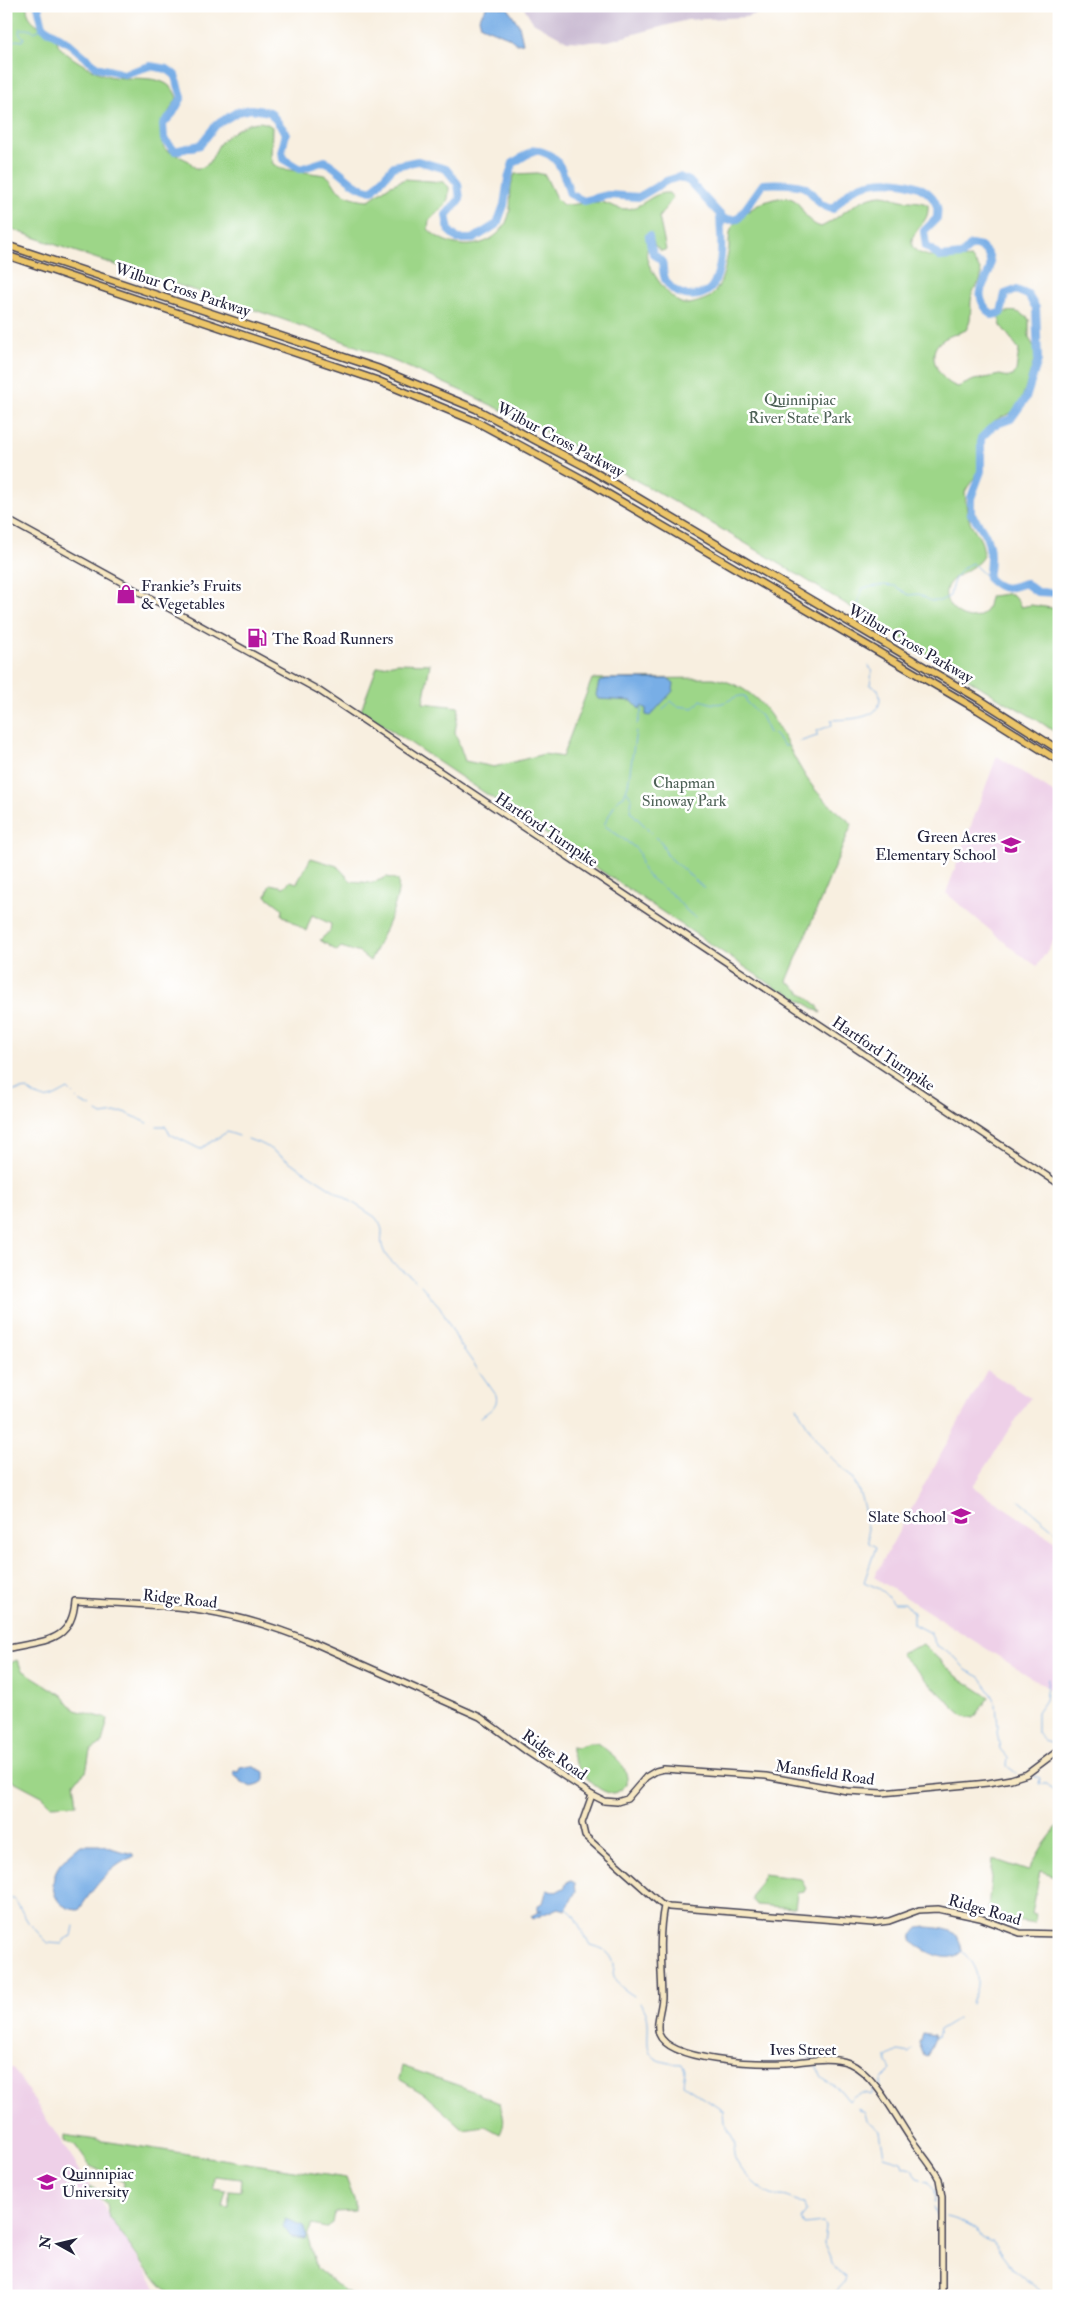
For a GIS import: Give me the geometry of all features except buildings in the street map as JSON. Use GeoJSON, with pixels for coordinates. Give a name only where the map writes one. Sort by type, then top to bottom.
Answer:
{"type":"FeatureCollection","features":[{"type":"Feature","properties":{"kind":"highway","name":"Wilbur Cross Parkway"},"geometry":{"type":"LineString","coordinates":[[6,245],[377,368],[476,409],[586,467],[979,699],[1059,750]]}},
{"type":"Feature","properties":{"kind":"highway","name":"Wilbur Cross Parkway"},"geometry":{"type":"LineString","coordinates":[[6,255],[376,380],[477,422],[586,481],[978,710],[1059,761]]}},
{"type":"Feature","properties":{"kind":"street","name":"Hartford Turnpike"},"geometry":{"type":"LineString","coordinates":[[6,519],[307,683],[1059,1184]]}},
{"type":"Feature","properties":{"kind":"street","name":"Ridge Road"},"geometry":{"type":"LineString","coordinates":[[6,1649],[50,1640],[61,1635],[70,1624],[75,1601],[195,1609],[229,1616],[314,1642],[480,1717],[592,1795],[582,1823],[585,1836],[664,1906],[689,1910],[873,1923],[889,1921],[919,1910],[938,1909],[980,1918],[1020,1933],[1059,1934]]}},
{"type":"Feature","properties":{"kind":"street","name":"Mansfield Road"},"geometry":{"type":"LineString","coordinates":[[592,1795],[604,1801],[620,1802],[631,1794],[646,1777],[664,1769],[766,1776],[869,1793],[988,1784],[1027,1774],[1059,1750]]}},
{"type":"Feature","properties":{"kind":"street","name":"Ives Street"},"geometry":{"type":"LineString","coordinates":[[664,1906],[660,1957],[662,2002],[658,2027],[661,2038],[678,2050],[705,2057],[776,2063],[839,2061],[852,2064],[863,2073],[878,2089],[939,2179],[942,2196],[942,2296]]}},
{"type":"Feature","properties":{"kind":"shaded area"},"geometry":{"type":"Polygon","coordinates":[[[523,6],[782,6],[746,17],[687,20],[608,41],[586,42],[567,41],[533,22],[523,6]]]}},
{"type":"Feature","properties":{"kind":"shaded area","name":"Green Acres Elementary School"},"geometry":{"type":"Polygon","coordinates":[[[997,756],[1059,796],[1059,933],[1037,966],[1015,951],[946,893],[997,756]]]}},
{"type":"Feature","properties":{"kind":"shaded area","name":"Slate School"},"geometry":{"type":"Polygon","coordinates":[[[987,1370],[1030,1398],[973,1487],[1059,1544],[1059,1695],[874,1577],[987,1370]]]}},
{"type":"Feature","properties":{"kind":"shaded area","name":"Quinnipiac University"},"geometry":{"type":"Polygon","coordinates":[[[6,2068],[13,2068],[162,2296],[6,2296],[6,2068]]]}},
{"type":"Feature","properties":{"kind":"green space","name":"Quinnipiac River State Park"},"geometry":{"type":"Polygon","coordinates":[[[6,6],[27,6],[27,12],[32,20],[56,35],[58,45],[63,50],[89,68],[118,78],[158,80],[173,89],[177,98],[161,130],[162,143],[166,150],[189,161],[195,168],[201,168],[209,163],[221,142],[238,129],[252,123],[266,123],[272,127],[271,157],[273,164],[283,169],[325,175],[331,179],[338,190],[353,197],[369,200],[389,186],[405,179],[443,182],[449,187],[448,199],[444,207],[429,221],[428,229],[447,241],[469,245],[490,239],[499,232],[509,216],[511,186],[515,174],[537,173],[545,175],[556,198],[563,205],[598,202],[622,209],[631,209],[657,195],[669,193],[673,198],[659,217],[666,250],[661,251],[651,240],[647,256],[650,267],[668,293],[684,304],[701,301],[714,293],[721,281],[725,267],[731,229],[742,216],[762,203],[780,198],[789,198],[800,206],[807,218],[821,227],[857,203],[873,196],[885,195],[928,205],[925,220],[912,241],[914,248],[920,253],[930,256],[971,258],[981,272],[980,280],[972,297],[970,321],[966,330],[944,339],[935,350],[935,363],[941,375],[946,381],[958,387],[974,380],[1000,375],[1013,376],[1016,371],[1019,349],[1001,326],[999,318],[1002,313],[1016,312],[1029,319],[1029,338],[1037,352],[1019,408],[992,423],[983,436],[980,466],[976,476],[965,492],[968,516],[981,540],[983,554],[978,563],[950,582],[947,587],[947,601],[957,613],[971,618],[978,617],[984,613],[991,596],[1008,594],[1015,597],[1021,607],[1031,605],[1059,609],[1059,736],[1034,718],[740,540],[619,471],[496,407],[433,378],[324,334],[6,227],[6,6]]]}},
{"type":"Feature","properties":{"kind":"green space","name":"Chapman Sinoway Park"},"geometry":{"type":"Polygon","coordinates":[[[397,663],[430,664],[423,703],[459,707],[455,732],[465,761],[494,767],[544,754],[562,757],[592,679],[713,678],[734,684],[751,694],[764,706],[774,721],[813,787],[852,824],[787,981],[817,1005],[821,1013],[784,990],[782,992],[361,710],[377,667],[397,663]]]}},
{"type":"Feature","properties":{"kind":"green space"},"geometry":{"type":"Polygon","coordinates":[[[311,858],[337,866],[351,881],[372,883],[387,877],[398,880],[397,898],[370,961],[360,953],[341,947],[337,951],[320,940],[330,931],[331,924],[312,915],[306,931],[282,915],[283,909],[266,896],[270,884],[284,887],[290,881],[297,883],[311,858]]]}},
{"type":"Feature","properties":{"kind":"green space"},"geometry":{"type":"Polygon","coordinates":[[[923,1644],[955,1675],[989,1697],[974,1718],[964,1716],[900,1654],[923,1644]]]}},
{"type":"Feature","properties":{"kind":"green space"},"geometry":{"type":"Polygon","coordinates":[[[17,1660],[22,1670],[62,1695],[75,1710],[108,1719],[102,1743],[90,1751],[86,1772],[74,1782],[77,1804],[51,1805],[42,1796],[6,1777],[6,1665],[17,1660]]]}},
{"type":"Feature","properties":{"kind":"green space"},"geometry":{"type":"Polygon","coordinates":[[[589,1743],[597,1743],[614,1756],[622,1766],[627,1777],[627,1784],[619,1791],[613,1793],[599,1789],[585,1776],[574,1760],[571,1746],[578,1747],[589,1743]]]}},
{"type":"Feature","properties":{"kind":"green space"},"geometry":{"type":"Polygon","coordinates":[[[1057,1827],[1059,1827],[1059,1877],[1040,1871],[1032,1914],[1036,1915],[1034,1924],[1016,1921],[988,1909],[993,1859],[1028,1871],[1042,1847],[1057,1827]]]}},
{"type":"Feature","properties":{"kind":"green space"},"geometry":{"type":"Polygon","coordinates":[[[763,1874],[801,1879],[806,1889],[797,1892],[795,1908],[756,1905],[752,1900],[763,1874]]]}},
{"type":"Feature","properties":{"kind":"green space"},"geometry":{"type":"Polygon","coordinates":[[[402,2066],[463,2087],[499,2103],[504,2119],[500,2134],[485,2126],[463,2129],[424,2094],[399,2079],[402,2066]]]}},
{"type":"Feature","properties":{"kind":"green space"},"geometry":{"type":"Polygon","coordinates":[[[64,2135],[346,2178],[355,2202],[355,2211],[335,2212],[333,2223],[326,2228],[312,2225],[307,2235],[317,2269],[345,2291],[356,2296],[171,2296],[149,2273],[110,2218],[107,2205],[89,2191],[91,2187],[122,2199],[124,2182],[90,2166],[75,2145],[64,2141],[64,2135]],[[214,2176],[213,2188],[226,2190],[222,2206],[229,2207],[229,2190],[240,2191],[241,2179],[214,2176]]]}},
{"type":"Feature","properties":{"kind":"water"},"geometry":{"type":"Polygon","coordinates":[[[485,6],[508,8],[519,25],[523,43],[517,44],[508,37],[481,26],[479,18],[486,8],[485,6]]]}},
{"type":"Feature","properties":{"kind":"water"},"geometry":{"type":"Polygon","coordinates":[[[606,679],[669,679],[674,683],[673,691],[650,716],[646,715],[646,708],[642,706],[640,710],[632,701],[598,699],[596,695],[599,682],[606,679]]]}},
{"type":"Feature","properties":{"kind":"water"},"geometry":{"type":"Polygon","coordinates":[[[251,1766],[265,1772],[265,1780],[251,1787],[233,1774],[234,1771],[238,1772],[240,1768],[251,1766]]]}},
{"type":"Feature","properties":{"kind":"water"},"geometry":{"type":"Polygon","coordinates":[[[81,1845],[99,1845],[133,1854],[133,1857],[109,1872],[96,1886],[79,1910],[65,1907],[60,1903],[56,1898],[53,1885],[58,1867],[67,1856],[81,1845]]]}},
{"type":"Feature","properties":{"kind":"water"},"geometry":{"type":"Polygon","coordinates":[[[567,1882],[575,1883],[576,1891],[566,1910],[558,1908],[533,1919],[531,1916],[542,1910],[538,1911],[538,1905],[543,1903],[547,1889],[556,1892],[565,1887],[567,1882]]]}},
{"type":"Feature","properties":{"kind":"water"},"geometry":{"type":"Polygon","coordinates":[[[927,1927],[951,1931],[958,1938],[962,1951],[950,1957],[943,1957],[929,1953],[911,1941],[912,1935],[918,1928],[927,1927]]]}},
{"type":"Feature","properties":{"kind":"water"},"geometry":{"type":"Polygon","coordinates":[[[922,2033],[934,2035],[935,2038],[927,2057],[924,2056],[919,2043],[922,2033]]]}},
{"type":"Feature","properties":{"kind":"water"},"geometry":{"type":"Polygon","coordinates":[[[285,2219],[303,2226],[306,2234],[305,2239],[291,2237],[283,2226],[285,2219]]]}},
{"type":"Feature","properties":{"kind":"waterway"},"geometry":{"type":"LineString","coordinates":[[38,6],[43,27],[70,44],[97,67],[124,74],[150,66],[167,69],[175,75],[182,97],[173,113],[163,124],[164,139],[175,151],[200,145],[216,125],[237,112],[251,109],[270,112],[286,133],[282,150],[283,159],[300,169],[325,161],[353,183],[372,191],[394,166],[418,161],[446,169],[458,184],[460,199],[446,215],[449,231],[458,239],[473,239],[497,224],[504,205],[508,179],[513,163],[534,150],[543,152],[555,159],[562,171],[570,194],[584,201],[608,195],[639,197],[666,181],[679,177],[689,181],[725,220],[738,219],[763,184],[773,183],[802,186],[820,203],[833,209],[852,190],[861,185],[886,181],[899,182],[924,190],[932,197],[937,207],[937,218],[924,231],[926,246],[940,257],[962,255],[971,245],[981,247],[985,251],[989,256],[990,264],[989,272],[981,291],[981,298],[984,306],[992,315],[1001,313],[1005,294],[1016,290],[1028,295],[1036,308],[1038,360],[1026,398],[1011,419],[994,425],[981,438],[981,471],[971,498],[971,514],[982,529],[988,543],[990,551],[988,578],[1005,588],[1025,583],[1037,592],[1059,593]]}},
{"type":"Feature","properties":{"kind":"waterway"},"geometry":{"type":"LineString","coordinates":[[6,47],[16,40],[22,41],[24,38],[19,33],[20,29],[31,29],[35,32],[43,27]]}},
{"type":"Feature","properties":{"kind":"waterway"},"geometry":{"type":"LineString","coordinates":[[649,236],[652,250],[662,262],[664,276],[668,284],[679,293],[693,296],[700,295],[711,287],[718,273],[721,248],[720,215]]}},
{"type":"Feature","properties":{"kind":"waterway"},"geometry":{"type":"LineString","coordinates":[[869,629],[864,619],[860,621],[858,619],[859,598],[863,588],[884,585],[895,586],[909,595],[918,594],[931,601],[940,601],[950,596],[956,576],[972,563],[988,578]]}},
{"type":"Feature","properties":{"kind":"waterway"},"geometry":{"type":"LineString","coordinates":[[799,742],[817,736],[817,731],[832,725],[831,720],[866,716],[878,707],[880,699],[878,689],[870,685],[872,672],[869,666]]}},
{"type":"Feature","properties":{"kind":"waterway"},"geometry":{"type":"LineString","coordinates":[[663,710],[671,701],[677,706],[694,708],[701,700],[717,704],[735,697],[745,696],[747,703],[761,716],[769,733],[774,734],[784,746],[787,746]]}},
{"type":"Feature","properties":{"kind":"waterway"},"geometry":{"type":"LineString","coordinates":[[637,724],[644,705]]}},
{"type":"Feature","properties":{"kind":"waterway"},"geometry":{"type":"LineString","coordinates":[[636,731],[628,785],[624,796],[617,800],[604,825],[637,850],[643,870],[695,917]]}},
{"type":"Feature","properties":{"kind":"waterway"},"geometry":{"type":"LineString","coordinates":[[627,791],[632,799],[630,811],[662,843],[667,855],[705,889]]}},
{"type":"Feature","properties":{"kind":"waterway"},"geometry":{"type":"LineString","coordinates":[[6,1092],[27,1089],[38,1097],[47,1098],[68,1089],[81,1102],[91,1107]]}},
{"type":"Feature","properties":{"kind":"waterway"},"geometry":{"type":"LineString","coordinates":[[97,1112],[102,1115],[124,1112],[148,1123]]}},
{"type":"Feature","properties":{"kind":"waterway"},"geometry":{"type":"LineString","coordinates":[[157,1126],[165,1126],[170,1134],[200,1149],[227,1132],[239,1136]]}},
{"type":"Feature","properties":{"kind":"waterway"},"geometry":{"type":"LineString","coordinates":[[248,1139],[264,1145],[375,1217],[382,1230],[382,1244],[385,1255],[416,1281]]}},
{"type":"Feature","properties":{"kind":"waterway"},"geometry":{"type":"LineString","coordinates":[[421,1285],[440,1307],[459,1343],[496,1395],[495,1405],[481,1417]]}},
{"type":"Feature","properties":{"kind":"waterway"},"geometry":{"type":"LineString","coordinates":[[797,1407],[820,1444],[855,1483],[861,1497],[869,1543],[876,1547],[864,1582],[880,1589],[894,1603],[905,1603],[913,1613],[913,1624],[930,1633],[936,1645],[955,1657],[966,1670],[980,1677],[996,1704],[1000,1749],[1008,1758],[1007,1766],[1016,1773]]}},
{"type":"Feature","properties":{"kind":"waterway"},"geometry":{"type":"LineString","coordinates":[[1020,1501],[1059,1534]]}},
{"type":"Feature","properties":{"kind":"waterway"},"geometry":{"type":"LineString","coordinates":[[1048,1679],[1045,1700],[1037,1712],[1037,1733],[1044,1741],[1057,1745]]}},
{"type":"Feature","properties":{"kind":"waterway"},"geometry":{"type":"LineString","coordinates":[[1034,1776],[1040,1778],[1039,1784],[1047,1784],[1059,1795]]}},
{"type":"Feature","properties":{"kind":"waterway"},"geometry":{"type":"LineString","coordinates":[[6,1898],[14,1898],[28,1922],[48,1943],[62,1944],[65,1939],[72,1936],[74,1926]]}},
{"type":"Feature","properties":{"kind":"waterway"},"geometry":{"type":"LineString","coordinates":[[567,1909],[573,1914],[590,1945],[602,1949],[611,1956],[614,1964],[613,1973],[615,1979],[622,1988],[634,1996]]}},
{"type":"Feature","properties":{"kind":"waterway"},"geometry":{"type":"LineString","coordinates":[[962,1951],[971,1962],[977,1975],[977,1987],[971,2004]]}},
{"type":"Feature","properties":{"kind":"waterway"},"geometry":{"type":"LineString","coordinates":[[640,2003],[646,2013],[648,2023],[649,2050],[654,2057],[664,2062],[682,2064],[685,2069],[683,2084],[723,2111],[724,2122],[736,2144],[734,2151],[736,2161],[745,2173],[756,2185],[769,2194],[784,2196],[804,2204],[806,2211],[801,2219],[804,2225],[823,2223],[826,2226],[824,2244],[828,2249],[835,2269],[846,2277],[844,2283],[832,2296]]}},
{"type":"Feature","properties":{"kind":"waterway"},"geometry":{"type":"LineString","coordinates":[[935,2038],[937,2038],[939,2030],[957,2019]]}},
{"type":"Feature","properties":{"kind":"waterway"},"geometry":{"type":"LineString","coordinates":[[802,2050],[807,2057],[815,2058]]}},
{"type":"Feature","properties":{"kind":"waterway"},"geometry":{"type":"LineString","coordinates":[[881,2087],[881,2080],[891,2070],[887,2063],[887,2057],[898,2051],[909,2053],[912,2050]]}},
{"type":"Feature","properties":{"kind":"waterway"},"geometry":{"type":"LineString","coordinates":[[816,2065],[822,2078],[840,2090],[849,2101],[859,2094],[871,2095],[874,2090]]}},
{"type":"Feature","properties":{"kind":"waterway"},"geometry":{"type":"LineString","coordinates":[[858,2109],[865,2113],[867,2121],[880,2131],[884,2156],[901,2161],[903,2167],[911,2169],[918,2178],[929,2181],[934,2190],[935,2202]]}},
{"type":"Feature","properties":{"kind":"waterway"},"geometry":{"type":"LineString","coordinates":[[934,2207],[938,2217]]}},
{"type":"Feature","properties":{"kind":"waterway"},"geometry":{"type":"LineString","coordinates":[[946,2217],[958,2220],[977,2230],[982,2237],[992,2241],[1014,2270],[1047,2296]]}},
{"type":"Feature","properties":{"kind":"place","name":"Frankie's Fruits & Vegetables"},"geometry":{"type":"Point","coordinates":[126,594]}},
{"type":"Feature","properties":{"kind":"place","name":"The Road Runners"},"geometry":{"type":"Point","coordinates":[257,638]}},
{"type":"Feature","properties":{"kind":"place","name":"Green Acres Elementary School"},"geometry":{"type":"Point","coordinates":[1011,845]}},
{"type":"Feature","properties":{"kind":"place","name":"Slate School"},"geometry":{"type":"Point","coordinates":[961,1516]}},
{"type":"Feature","properties":{"kind":"place","name":"Quinnipiac University"},"geometry":{"type":"Point","coordinates":[47,2182]}}]}
